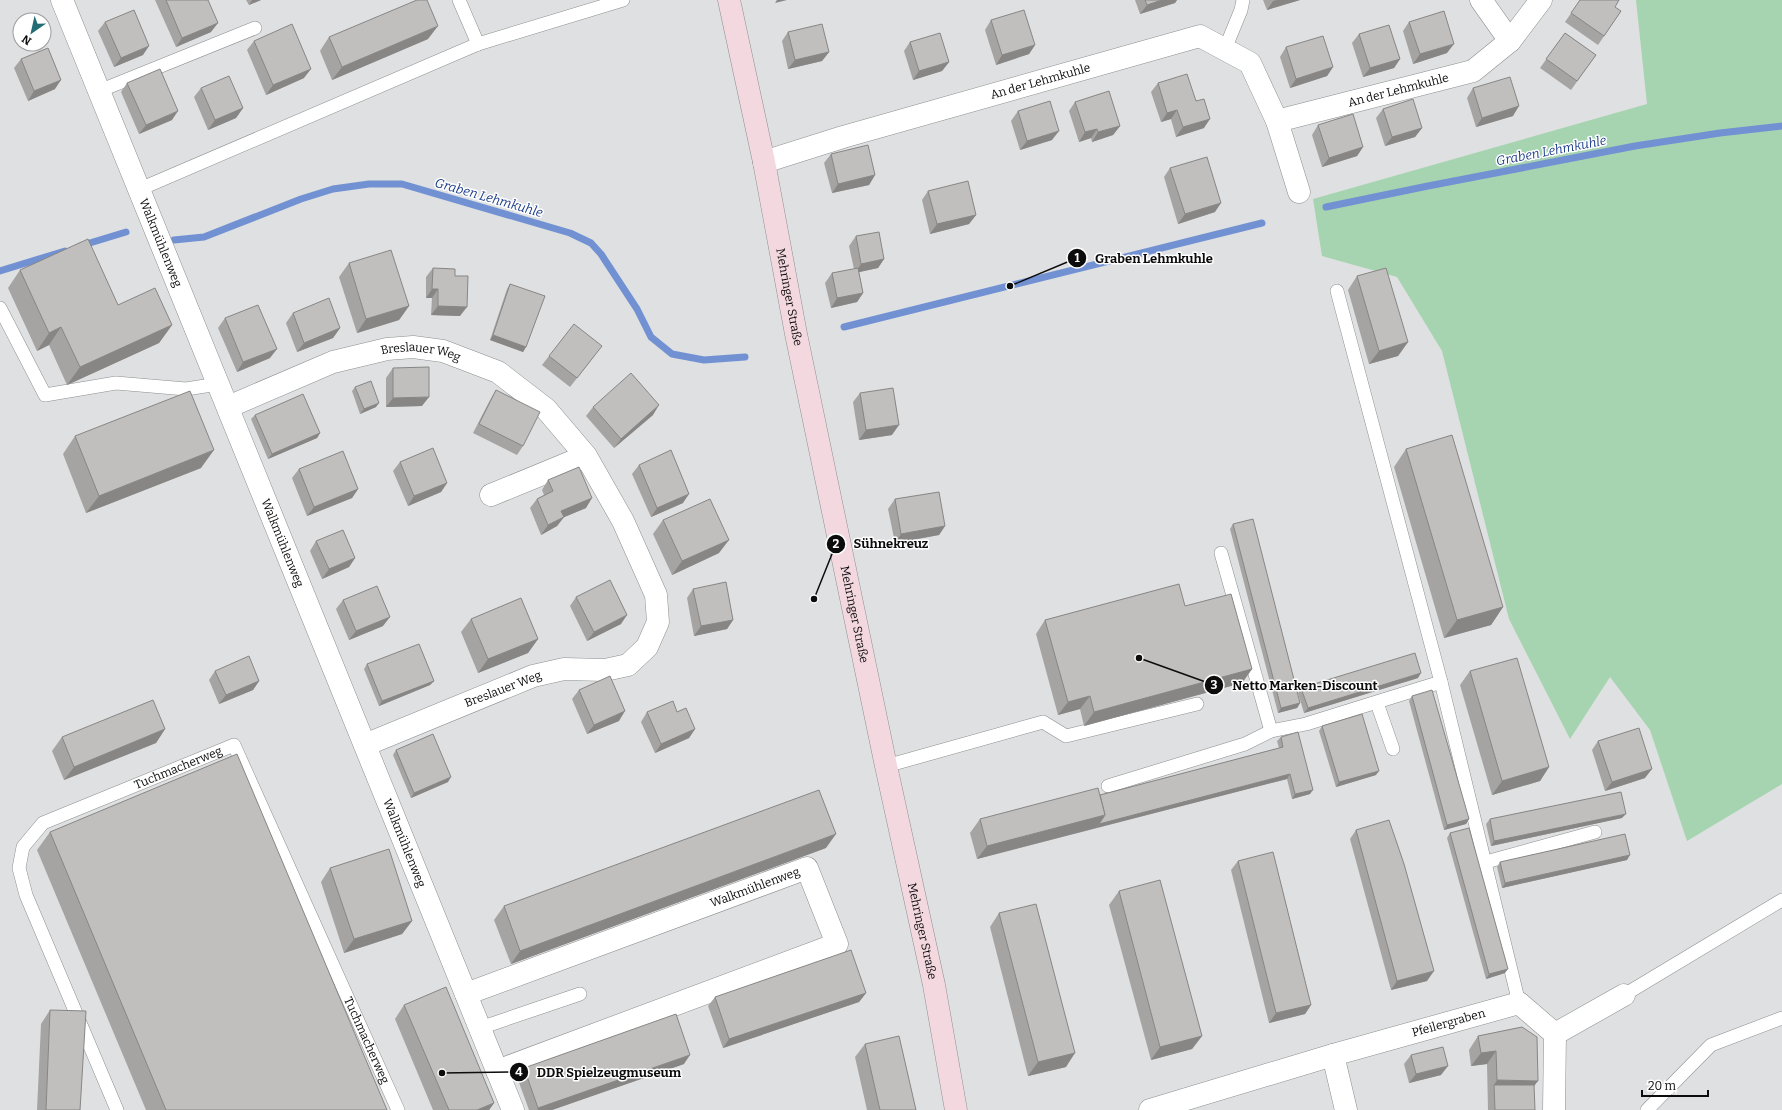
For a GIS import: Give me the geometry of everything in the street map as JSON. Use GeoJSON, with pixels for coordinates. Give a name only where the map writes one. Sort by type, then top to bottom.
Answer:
{"type":"FeatureCollection","features":[{"type":"Feature","properties":{"kind":"main road","name":"Mehringer Straße"},"geometry":{"type":"LineString","coordinates":[[729,0],[764,162],[796,334],[886,766],[934,985],[956,1110]]}},
{"type":"Feature","properties":{"kind":"street","name":"Walkmühlenweg"},"geometry":{"type":"LineString","coordinates":[[62,0],[513,1110]]}},
{"type":"Feature","properties":{"kind":"street"},"geometry":{"type":"LineString","coordinates":[[1481,0],[1510,41]]}},
{"type":"Feature","properties":{"kind":"street","name":"An der Lehmkuhle"},"geometry":{"type":"LineString","coordinates":[[1277,122],[1473,71],[1510,41],[1541,0]]}},
{"type":"Feature","properties":{"kind":"street","name":"An der Lehmkuhle"},"geometry":{"type":"LineString","coordinates":[[764,162],[843,137],[1200,36],[1250,63],[1277,122],[1299,192]]}},
{"type":"Feature","properties":{"kind":"street","name":"Breslauer Weg"},"geometry":{"type":"LineString","coordinates":[[228,407],[332,362],[387,349],[413,348],[443,351],[498,372],[546,409],[586,456],[623,521],[656,595],[658,622],[647,647],[628,665],[605,670],[564,669],[534,676],[365,744]]}},
{"type":"Feature","properties":{"kind":"street"},"geometry":{"type":"LineString","coordinates":[[491,495],[586,456]]}},
{"type":"Feature","properties":{"kind":"street","name":"Walkmühlenweg"},"geometry":{"type":"LineString","coordinates":[[466,994],[807,868],[837,944],[497,1071]]}},
{"type":"Feature","properties":{"kind":"street"},"geometry":{"type":"LineString","coordinates":[[1555,1034],[1624,995]]}},
{"type":"Feature","properties":{"kind":"street"},"geometry":{"type":"LineString","coordinates":[[1519,1003],[1555,1034]]}},
{"type":"Feature","properties":{"kind":"street","name":"Pfeilergraben"},"geometry":{"type":"LineString","coordinates":[[1150,1110],[1333,1055],[1519,1003]]}},
{"type":"Feature","properties":{"kind":"street"},"geometry":{"type":"LineString","coordinates":[[1554,1110],[1555,1034]]}},
{"type":"Feature","properties":{"kind":"street"},"geometry":{"type":"LineString","coordinates":[[1333,1055],[1346,1110]]}},
{"type":"Feature","properties":{"kind":"lane"},"geometry":{"type":"LineString","coordinates":[[459,0],[478,44]]}},
{"type":"Feature","properties":{"kind":"lane"},"geometry":{"type":"LineString","coordinates":[[140,189],[478,44],[623,0]]}},
{"type":"Feature","properties":{"kind":"lane"},"geometry":{"type":"LineString","coordinates":[[1225,49],[1241,10],[1243,0]]}},
{"type":"Feature","properties":{"kind":"lane"},"geometry":{"type":"LineString","coordinates":[[99,91],[255,28]]}},
{"type":"Feature","properties":{"kind":"lane"},"geometry":{"type":"LineString","coordinates":[[1337,291],[1441,682],[1486,862],[1519,1003]]}},
{"type":"Feature","properties":{"kind":"lane"},"geometry":{"type":"LineString","coordinates":[[0,308],[45,395],[116,383],[186,389],[218,384]]}},
{"type":"Feature","properties":{"kind":"lane"},"geometry":{"type":"LineString","coordinates":[[1221,553],[1271,732]]}},
{"type":"Feature","properties":{"kind":"lane"},"geometry":{"type":"LineString","coordinates":[[1108,786],[1246,744],[1271,732],[1306,724],[1441,682]]}},
{"type":"Feature","properties":{"kind":"lane"},"geometry":{"type":"LineString","coordinates":[[1377,703],[1393,749]]}},
{"type":"Feature","properties":{"kind":"lane"},"geometry":{"type":"LineString","coordinates":[[886,766],[1043,722],[1066,736],[1198,704]]}},
{"type":"Feature","properties":{"kind":"lane","name":"Tuchmacherweg"},"geometry":{"type":"LineString","coordinates":[[117,1110],[26,895],[19,868],[23,847],[43,823],[234,745],[398,1110]]}},
{"type":"Feature","properties":{"kind":"lane"},"geometry":{"type":"LineString","coordinates":[[1486,862],[1596,832]]}},
{"type":"Feature","properties":{"kind":"lane"},"geometry":{"type":"LineString","coordinates":[[1624,995],[1782,900]]}},
{"type":"Feature","properties":{"kind":"lane"},"geometry":{"type":"LineString","coordinates":[[480,1028],[580,994]]}},
{"type":"Feature","properties":{"kind":"lane"},"geometry":{"type":"LineString","coordinates":[[1647,1110],[1711,1045],[1782,1018]]}},
{"type":"Feature","properties":{"kind":"green space"},"geometry":{"type":"Polygon","coordinates":[[[1636,0],[1782,0],[1782,784],[1687,841],[1650,730],[1610,677],[1570,739],[1509,619],[1442,351],[1397,277],[1322,256],[1313,199],[1647,104],[1636,0]]]}},
{"type":"Feature","properties":{"kind":"building"},"geometry":{"type":"Polygon","coordinates":[[[166,0],[208,0],[218,23],[182,38],[166,0]]]}},
{"type":"Feature","properties":{"kind":"building"},"geometry":{"type":"Polygon","coordinates":[[[417,0],[427,0],[438,26],[342,67],[329,37],[417,0]]]}},
{"type":"Feature","properties":{"kind":"building"},"geometry":{"type":"Polygon","coordinates":[[[1145,0],[1162,0],[1147,5],[1145,0]]]}},
{"type":"Feature","properties":{"kind":"building"},"geometry":{"type":"Polygon","coordinates":[[[1580,0],[1619,0],[1615,7],[1621,11],[1604,36],[1571,13],[1580,0]]]}},
{"type":"Feature","properties":{"kind":"building"},"geometry":{"type":"Polygon","coordinates":[[[134,10],[149,46],[121,58],[105,22],[134,10]]]}},
{"type":"Feature","properties":{"kind":"building"},"geometry":{"type":"Polygon","coordinates":[[[1024,10],[1035,45],[1002,55],[991,20],[1024,10]]]}},
{"type":"Feature","properties":{"kind":"building"},"geometry":{"type":"Polygon","coordinates":[[[1444,11],[1454,44],[1420,54],[1409,22],[1444,11]]]}},
{"type":"Feature","properties":{"kind":"building"},"geometry":{"type":"Polygon","coordinates":[[[292,24],[311,69],[273,85],[254,41],[292,24]]]}},
{"type":"Feature","properties":{"kind":"building"},"geometry":{"type":"Polygon","coordinates":[[[822,24],[829,52],[795,60],[788,32],[822,24]]]}},
{"type":"Feature","properties":{"kind":"building"},"geometry":{"type":"Polygon","coordinates":[[[1389,25],[1400,59],[1370,68],[1359,34],[1389,25]]]}},
{"type":"Feature","properties":{"kind":"building"},"geometry":{"type":"Polygon","coordinates":[[[940,33],[949,62],[919,71],[910,42],[940,33]]]}},
{"type":"Feature","properties":{"kind":"building"},"geometry":{"type":"Polygon","coordinates":[[[1565,33],[1596,55],[1577,81],[1546,59],[1565,33]]]}},
{"type":"Feature","properties":{"kind":"building"},"geometry":{"type":"Polygon","coordinates":[[[1323,36],[1333,67],[1296,79],[1286,47],[1323,36]]]}},
{"type":"Feature","properties":{"kind":"building"},"geometry":{"type":"Polygon","coordinates":[[[38,52],[50,52],[61,80],[34,91],[21,59],[38,52]]]}},
{"type":"Feature","properties":{"kind":"building"},"geometry":{"type":"Polygon","coordinates":[[[160,69],[178,111],[146,125],[127,83],[160,69]]]}},
{"type":"Feature","properties":{"kind":"building"},"geometry":{"type":"Polygon","coordinates":[[[1187,74],[1196,101],[1204,99],[1210,119],[1183,127],[1177,110],[1167,113],[1158,83],[1187,74]]]}},
{"type":"Feature","properties":{"kind":"building"},"geometry":{"type":"Polygon","coordinates":[[[229,76],[243,108],[215,120],[201,88],[229,76]]]}},
{"type":"Feature","properties":{"kind":"building"},"geometry":{"type":"Polygon","coordinates":[[[1510,77],[1519,106],[1482,118],[1473,88],[1510,77]]]}},
{"type":"Feature","properties":{"kind":"building"},"geometry":{"type":"Polygon","coordinates":[[[1109,91],[1120,126],[1098,132],[1097,129],[1085,132],[1075,102],[1109,91]]]}},
{"type":"Feature","properties":{"kind":"building"},"geometry":{"type":"Polygon","coordinates":[[[1413,99],[1422,128],[1392,137],[1383,109],[1413,99]]]}},
{"type":"Feature","properties":{"kind":"building"},"geometry":{"type":"Polygon","coordinates":[[[1050,101],[1059,131],[1027,141],[1018,111],[1050,101]]]}},
{"type":"Feature","properties":{"kind":"building"},"geometry":{"type":"Polygon","coordinates":[[[1353,114],[1363,147],[1329,158],[1318,125],[1353,114]]]}},
{"type":"Feature","properties":{"kind":"building"},"geometry":{"type":"Polygon","coordinates":[[[868,145],[875,175],[838,184],[831,154],[868,145]]]}},
{"type":"Feature","properties":{"kind":"building"},"geometry":{"type":"Polygon","coordinates":[[[1207,157],[1221,203],[1185,214],[1170,168],[1207,157]]]}},
{"type":"Feature","properties":{"kind":"building"},"geometry":{"type":"Polygon","coordinates":[[[968,181],[976,215],[937,224],[928,191],[968,181]]]}},
{"type":"Feature","properties":{"kind":"building"},"geometry":{"type":"Polygon","coordinates":[[[879,232],[884,259],[861,264],[856,236],[879,232]]]}},
{"type":"Feature","properties":{"kind":"building"},"geometry":{"type":"Polygon","coordinates":[[[88,239],[118,305],[155,288],[172,325],[80,367],[61,327],[49,333],[20,270],[88,239]]]}},
{"type":"Feature","properties":{"kind":"building"},"geometry":{"type":"Polygon","coordinates":[[[391,250],[409,306],[366,319],[349,263],[391,250]]]}},
{"type":"Feature","properties":{"kind":"building"},"geometry":{"type":"Polygon","coordinates":[[[433,268],[455,269],[455,276],[468,276],[467,307],[438,306],[438,289],[432,289],[433,268]]]}},
{"type":"Feature","properties":{"kind":"building"},"geometry":{"type":"Polygon","coordinates":[[[858,268],[863,293],[837,298],[832,273],[858,268]]]}},
{"type":"Feature","properties":{"kind":"building"},"geometry":{"type":"Polygon","coordinates":[[[1386,268],[1408,342],[1379,351],[1357,276],[1386,268]]]}},
{"type":"Feature","properties":{"kind":"building"},"geometry":{"type":"Polygon","coordinates":[[[510,284],[545,296],[526,347],[493,335],[510,284]]]}},
{"type":"Feature","properties":{"kind":"building"},"geometry":{"type":"Polygon","coordinates":[[[329,298],[340,328],[304,343],[293,313],[329,298]]]}},
{"type":"Feature","properties":{"kind":"building"},"geometry":{"type":"Polygon","coordinates":[[[258,305],[277,349],[243,362],[225,318],[258,305]]]}},
{"type":"Feature","properties":{"kind":"building"},"geometry":{"type":"Polygon","coordinates":[[[574,324],[602,346],[577,378],[549,356],[574,324]]]}},
{"type":"Feature","properties":{"kind":"building"},"geometry":{"type":"Polygon","coordinates":[[[429,367],[429,397],[393,398],[393,368],[429,367]]]}},
{"type":"Feature","properties":{"kind":"building"},"geometry":{"type":"Polygon","coordinates":[[[631,373],[659,405],[621,439],[593,407],[631,373]]]}},
{"type":"Feature","properties":{"kind":"building"},"geometry":{"type":"Polygon","coordinates":[[[371,381],[379,403],[364,409],[355,387],[371,381]]]}},
{"type":"Feature","properties":{"kind":"building"},"geometry":{"type":"Polygon","coordinates":[[[893,388],[899,425],[866,430],[860,393],[893,388]]]}},
{"type":"Feature","properties":{"kind":"building"},"geometry":{"type":"Polygon","coordinates":[[[496,390],[540,412],[523,446],[479,424],[496,390]]]}},
{"type":"Feature","properties":{"kind":"building"},"geometry":{"type":"Polygon","coordinates":[[[190,391],[214,450],[99,496],[75,436],[190,391]]]}},
{"type":"Feature","properties":{"kind":"building"},"geometry":{"type":"Polygon","coordinates":[[[303,394],[320,433],[272,454],[255,415],[303,394]]]}},
{"type":"Feature","properties":{"kind":"building"},"geometry":{"type":"Polygon","coordinates":[[[1452,435],[1503,607],[1457,620],[1406,449],[1452,435]]]}},
{"type":"Feature","properties":{"kind":"building"},"geometry":{"type":"Polygon","coordinates":[[[433,448],[447,483],[414,496],[400,462],[433,448]]]}},
{"type":"Feature","properties":{"kind":"building"},"geometry":{"type":"Polygon","coordinates":[[[671,450],[689,494],[657,508],[639,465],[671,450]]]}},
{"type":"Feature","properties":{"kind":"building"},"geometry":{"type":"Polygon","coordinates":[[[343,451],[358,489],[314,507],[299,469],[343,451]]]}},
{"type":"Feature","properties":{"kind":"building"},"geometry":{"type":"Polygon","coordinates":[[[579,467],[592,498],[561,511],[564,517],[548,525],[537,499],[553,491],[548,480],[579,467]]]}},
{"type":"Feature","properties":{"kind":"building"},"geometry":{"type":"Polygon","coordinates":[[[939,492],[945,526],[901,534],[895,499],[939,492]]]}},
{"type":"Feature","properties":{"kind":"building"},"geometry":{"type":"Polygon","coordinates":[[[710,499],[729,540],[682,561],[663,520],[710,499]]]}},
{"type":"Feature","properties":{"kind":"building"},"geometry":{"type":"Polygon","coordinates":[[[1253,519],[1300,703],[1281,708],[1233,524],[1253,519]]]}},
{"type":"Feature","properties":{"kind":"building"},"geometry":{"type":"Polygon","coordinates":[[[343,530],[355,558],[329,569],[316,541],[343,530]]]}},
{"type":"Feature","properties":{"kind":"building"},"geometry":{"type":"Polygon","coordinates":[[[610,580],[627,615],[594,632],[576,597],[610,580]]]}},
{"type":"Feature","properties":{"kind":"building"},"geometry":{"type":"Polygon","coordinates":[[[726,582],[733,620],[701,626],[693,589],[726,582]]]}},
{"type":"Feature","properties":{"kind":"building"},"geometry":{"type":"Polygon","coordinates":[[[1179,584],[1185,606],[1231,594],[1252,669],[1094,712],[1090,696],[1068,702],[1045,620],[1179,584]]]}},
{"type":"Feature","properties":{"kind":"building"},"geometry":{"type":"Polygon","coordinates":[[[377,586],[390,617],[356,631],[343,600],[377,586]]]}},
{"type":"Feature","properties":{"kind":"building"},"geometry":{"type":"Polygon","coordinates":[[[521,598],[538,639],[488,659],[471,619],[521,598]]]}},
{"type":"Feature","properties":{"kind":"building"},"geometry":{"type":"Polygon","coordinates":[[[419,644],[434,681],[382,701],[367,664],[419,644]]]}},
{"type":"Feature","properties":{"kind":"building"},"geometry":{"type":"Polygon","coordinates":[[[1415,653],[1421,673],[1308,708],[1301,688],[1415,653]]]}},
{"type":"Feature","properties":{"kind":"building"},"geometry":{"type":"Polygon","coordinates":[[[249,656],[259,681],[226,695],[215,671],[249,656]]]}},
{"type":"Feature","properties":{"kind":"building"},"geometry":{"type":"Polygon","coordinates":[[[1517,658],[1549,767],[1502,781],[1470,671],[1517,658]]]}},
{"type":"Feature","properties":{"kind":"building"},"geometry":{"type":"Polygon","coordinates":[[[610,676],[625,711],[594,725],[579,690],[610,676]]]}},
{"type":"Feature","properties":{"kind":"building"},"geometry":{"type":"Polygon","coordinates":[[[1432,690],[1469,819],[1447,825],[1412,696],[1432,690]]]}},
{"type":"Feature","properties":{"kind":"building"},"geometry":{"type":"Polygon","coordinates":[[[153,700],[165,729],[74,767],[62,737],[153,700]]]}},
{"type":"Feature","properties":{"kind":"building"},"geometry":{"type":"Polygon","coordinates":[[[673,701],[677,712],[686,708],[695,729],[661,744],[647,712],[673,701]]]}},
{"type":"Feature","properties":{"kind":"building"},"geometry":{"type":"Polygon","coordinates":[[[1362,714],[1379,771],[1339,782],[1322,726],[1362,714]]]}},
{"type":"Feature","properties":{"kind":"building"},"geometry":{"type":"Polygon","coordinates":[[[1639,728],[1652,769],[1612,782],[1598,741],[1639,728]]]}},
{"type":"Feature","properties":{"kind":"building"},"geometry":{"type":"Polygon","coordinates":[[[1298,732],[1313,790],[1295,794],[1290,774],[1099,824],[1105,815],[1100,795],[1283,747],[1281,737],[1298,732]]]}},
{"type":"Feature","properties":{"kind":"building"},"geometry":{"type":"Polygon","coordinates":[[[433,734],[451,777],[414,793],[396,750],[433,734]]]}},
{"type":"Feature","properties":{"kind":"building"},"geometry":{"type":"Polygon","coordinates":[[[237,754],[387,1110],[166,1110],[50,832],[237,754]]]}},
{"type":"Feature","properties":{"kind":"building"},"geometry":{"type":"Polygon","coordinates":[[[1098,788],[1105,815],[987,846],[980,819],[1098,788]]]}},
{"type":"Feature","properties":{"kind":"building"},"geometry":{"type":"Polygon","coordinates":[[[819,790],[836,834],[520,951],[504,906],[819,790]]]}},
{"type":"Feature","properties":{"kind":"building"},"geometry":{"type":"Polygon","coordinates":[[[1621,792],[1626,814],[1494,841],[1490,819],[1621,792]]]}},
{"type":"Feature","properties":{"kind":"building"},"geometry":{"type":"Polygon","coordinates":[[[1389,820],[1404,864],[1434,971],[1397,981],[1356,830],[1389,820]]]}},
{"type":"Feature","properties":{"kind":"building"},"geometry":{"type":"Polygon","coordinates":[[[1469,828],[1508,969],[1489,974],[1450,833],[1469,828]]]}},
{"type":"Feature","properties":{"kind":"building"},"geometry":{"type":"Polygon","coordinates":[[[1625,834],[1630,855],[1505,883],[1500,862],[1625,834]]]}},
{"type":"Feature","properties":{"kind":"building"},"geometry":{"type":"Polygon","coordinates":[[[389,849],[412,921],[354,939],[330,868],[389,849]]]}},
{"type":"Feature","properties":{"kind":"building"},"geometry":{"type":"Polygon","coordinates":[[[1273,852],[1311,1005],[1276,1013],[1238,861],[1273,852]]]}},
{"type":"Feature","properties":{"kind":"building"},"geometry":{"type":"Polygon","coordinates":[[[1160,880],[1202,1036],[1160,1047],[1119,891],[1160,880]]]}},
{"type":"Feature","properties":{"kind":"building"},"geometry":{"type":"Polygon","coordinates":[[[1036,904],[1075,1053],[1038,1062],[999,913],[1036,904]]]}},
{"type":"Feature","properties":{"kind":"building"},"geometry":{"type":"Polygon","coordinates":[[[851,950],[866,993],[729,1039],[715,997],[851,950]]]}},
{"type":"Feature","properties":{"kind":"building"},"geometry":{"type":"Polygon","coordinates":[[[446,987],[494,1103],[477,1110],[449,1110],[404,1005],[446,987]]]}},
{"type":"Feature","properties":{"kind":"building"},"geometry":{"type":"Polygon","coordinates":[[[50,1010],[86,1011],[80,1110],[46,1110],[50,1010]]]}},
{"type":"Feature","properties":{"kind":"building"},"geometry":{"type":"Polygon","coordinates":[[[676,1014],[690,1055],[538,1108],[524,1068],[676,1014]]]}},
{"type":"Feature","properties":{"kind":"building"},"geometry":{"type":"Polygon","coordinates":[[[1522,1027],[1537,1037],[1538,1081],[1497,1080],[1496,1051],[1481,1053],[1478,1036],[1522,1027]]]}},
{"type":"Feature","properties":{"kind":"building"},"geometry":{"type":"Polygon","coordinates":[[[899,1036],[916,1110],[880,1110],[865,1044],[899,1036]]]}},
{"type":"Feature","properties":{"kind":"building"},"geometry":{"type":"Polygon","coordinates":[[[1443,1047],[1448,1066],[1416,1074],[1411,1055],[1443,1047]]]}},
{"type":"Feature","properties":{"kind":"building"},"geometry":{"type":"Polygon","coordinates":[[[1494,1085],[1534,1085],[1535,1110],[1495,1110],[1494,1085]]]}},
{"type":"Feature","properties":{"kind":"waterway","name":"Graben Lehmkuhle"},"geometry":{"type":"LineString","coordinates":[[1326,207],[1635,146],[1720,133],[1782,126]]}},
{"type":"Feature","properties":{"kind":"waterway","name":"Graben Lehmkuhle"},"geometry":{"type":"LineString","coordinates":[[174,240],[204,237],[301,199],[333,189],[369,184],[402,184],[570,233],[591,243],[601,254],[637,309],[651,337],[672,354],[704,360],[745,357]]}},
{"type":"Feature","properties":{"kind":"waterway","name":"Graben Lehmkuhle"},"geometry":{"type":"LineString","coordinates":[[844,327],[1262,223]]}},
{"type":"Feature","properties":{"kind":"waterway","name":"Graben Lehmkuhle"},"geometry":{"type":"LineString","coordinates":[[80,246],[126,232]]}},
{"type":"Feature","properties":{"kind":"waterway","name":"Graben Lehmkuhle"},"geometry":{"type":"LineString","coordinates":[[0,271],[65,251]]}},
{"type":"Feature","properties":{"kind":"place","name":"Graben Lehmkuhle"},"geometry":{"type":"Point","coordinates":[1010,286]}},
{"type":"Feature","properties":{"kind":"place","name":"Sühnekreuz"},"geometry":{"type":"Point","coordinates":[814,599]}},
{"type":"Feature","properties":{"kind":"place","name":"Netto Marken-Discount"},"geometry":{"type":"Point","coordinates":[1139,658]}},
{"type":"Feature","properties":{"kind":"place","name":"DDR Spielzeugmuseum"},"geometry":{"type":"Point","coordinates":[442,1073]}}]}
